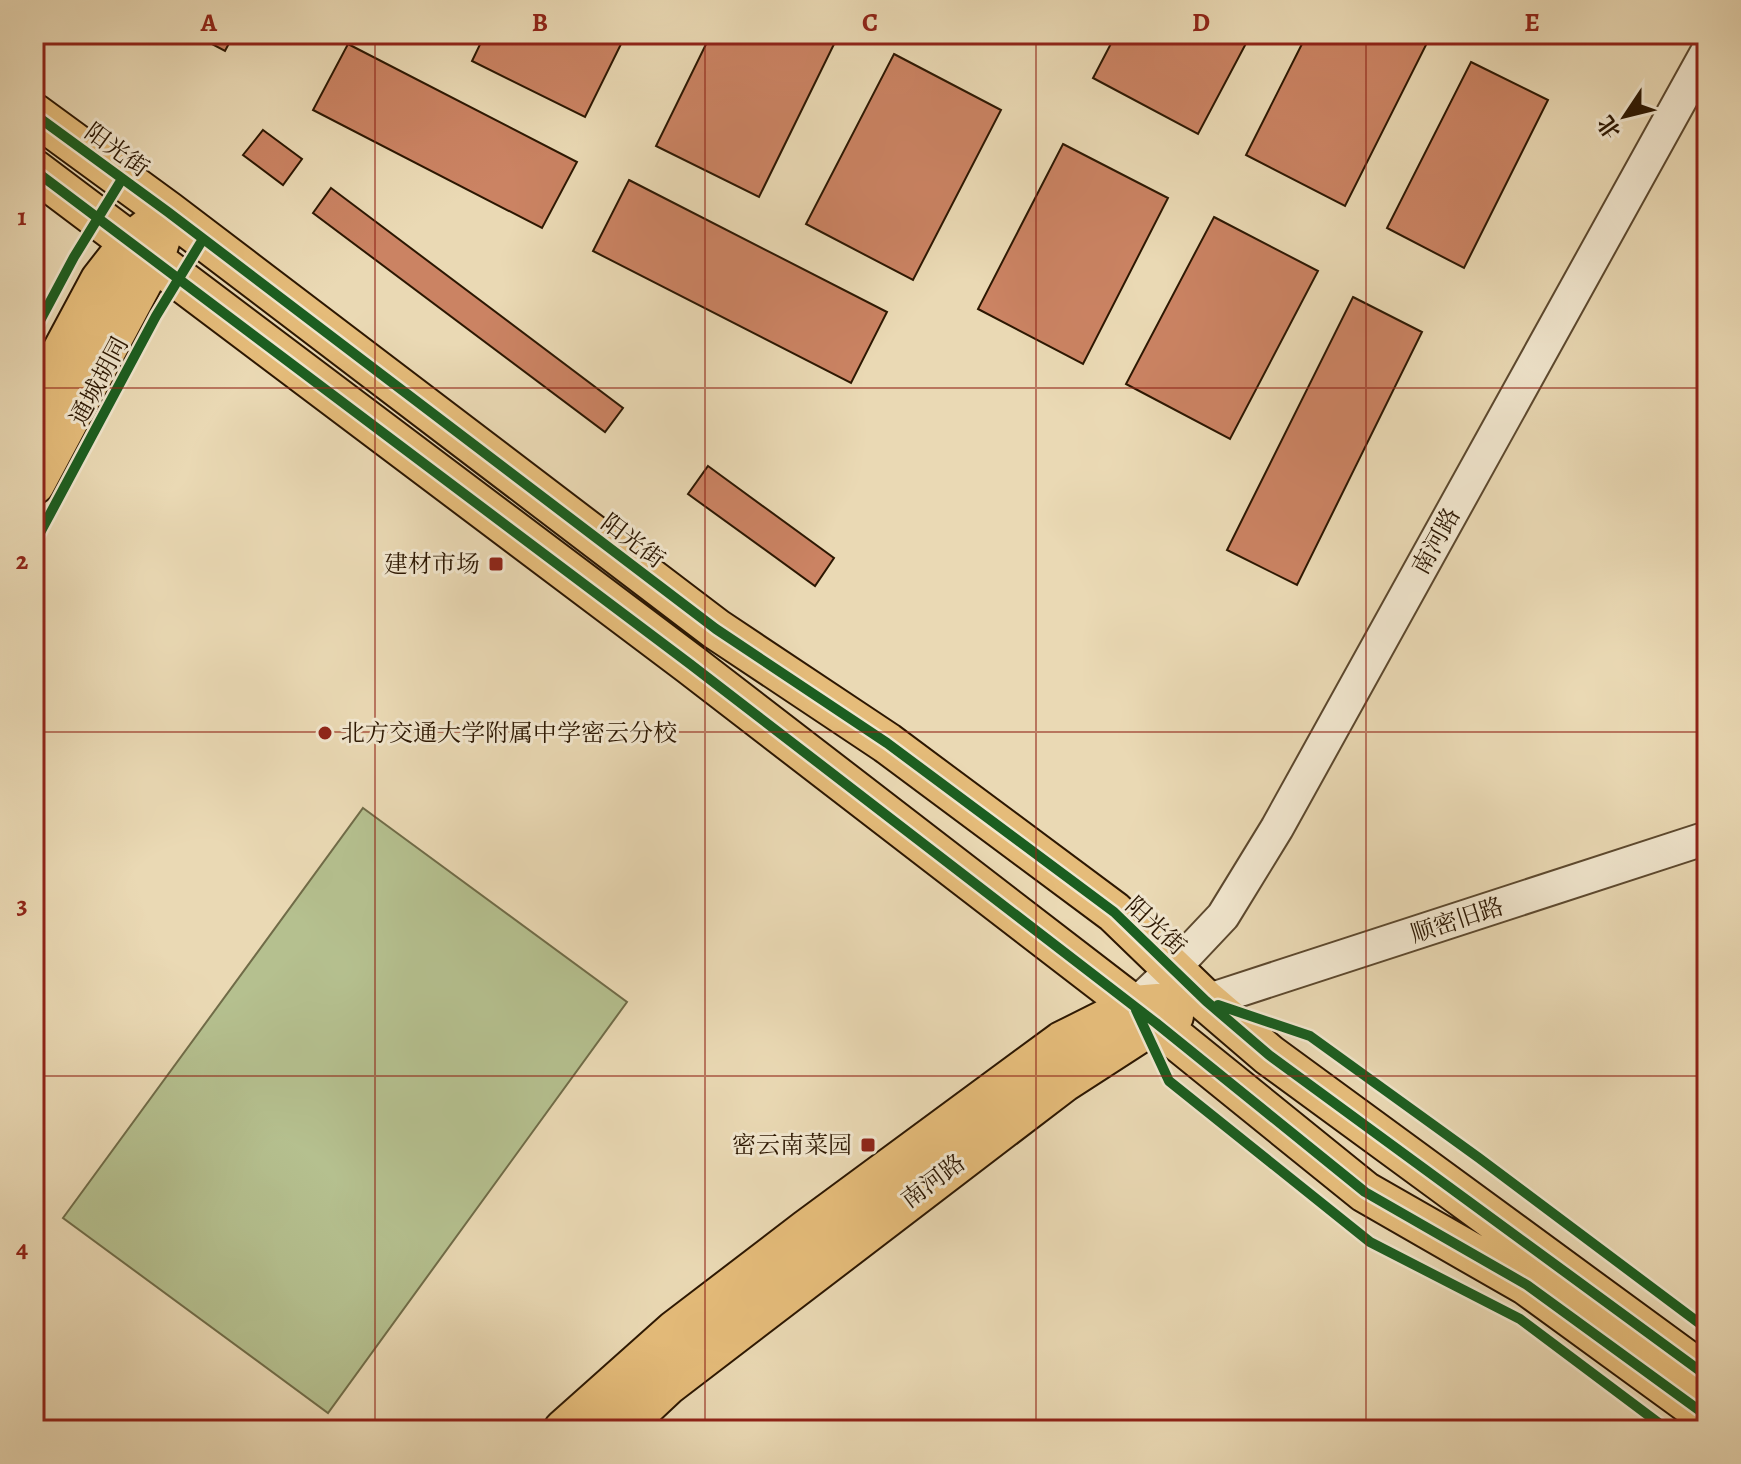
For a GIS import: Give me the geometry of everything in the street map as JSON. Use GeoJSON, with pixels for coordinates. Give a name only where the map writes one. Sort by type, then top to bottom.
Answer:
{"type":"FeatureCollection","features":[{"type":"Feature","properties":{"kind":"main road","name":"阳光街"},"geometry":{"type":"LineString","coordinates":[[34,114],[168,212],[716,629],[887,743],[1114,912],[1206,1001],[1269,1055],[1707,1376]]}},
{"type":"Feature","properties":{"kind":"main road"},"geometry":{"type":"LineString","coordinates":[[34,170],[690,664],[1145,1015],[1365,1192],[1527,1285],[1707,1416]]}},
{"type":"Feature","properties":{"kind":"main road","name":"通城胡同"},"geometry":{"type":"LineString","coordinates":[[34,484],[142,252],[168,212]]}},
{"type":"Feature","properties":{"kind":"main road","name":"通城胡同"},"geometry":{"type":"LineString","coordinates":[[34,405],[101,280],[142,252]]}},
{"type":"Feature","properties":{"kind":"main road","name":"南河路"},"geometry":{"type":"LineString","coordinates":[[564,1430],[675,1331],[1062,1042],[1145,1015],[1206,1001]]}},
{"type":"Feature","properties":{"kind":"main road","name":"南河路"},"geometry":{"type":"LineString","coordinates":[[619,1430],[668,1384],[1063,1082],[1145,1015]]}},
{"type":"Feature","properties":{"kind":"street","name":"南河路"},"geometry":{"type":"LineString","coordinates":[[1145,1015],[1173,969],[1223,916],[1277,828],[1707,52]]}},
{"type":"Feature","properties":{"kind":"street","name":"顺密旧路"},"geometry":{"type":"LineString","coordinates":[[1206,1001],[1707,838]]}},
{"type":"Feature","properties":{"kind":"green space"},"geometry":{"type":"Polygon","coordinates":[[[363,808],[627,1002],[328,1413],[63,1218],[363,808]]]}},
{"type":"Feature","properties":{"kind":"building"},"geometry":{"type":"Polygon","coordinates":[[[193,34],[234,34],[225,51],[193,34]]]}},
{"type":"Feature","properties":{"kind":"building"},"geometry":{"type":"Polygon","coordinates":[[[485,34],[626,34],[585,117],[472,61],[485,34]]]}},
{"type":"Feature","properties":{"kind":"building"},"geometry":{"type":"Polygon","coordinates":[[[711,34],[839,34],[759,197],[656,146],[711,34]]]}},
{"type":"Feature","properties":{"kind":"building"},"geometry":{"type":"Polygon","coordinates":[[[1116,34],[1251,34],[1198,134],[1093,78],[1116,34]]]}},
{"type":"Feature","properties":{"kind":"building"},"geometry":{"type":"Polygon","coordinates":[[[1307,34],[1415,34],[1428,41],[1345,206],[1246,155],[1307,34]]]}},
{"type":"Feature","properties":{"kind":"building"},"geometry":{"type":"Polygon","coordinates":[[[348,44],[577,162],[542,228],[313,110],[348,44]]]}},
{"type":"Feature","properties":{"kind":"building"},"geometry":{"type":"Polygon","coordinates":[[[894,54],[1001,110],[913,280],[806,224],[894,54]]]}},
{"type":"Feature","properties":{"kind":"building"},"geometry":{"type":"Polygon","coordinates":[[[1471,62],[1548,100],[1464,268],[1387,228],[1471,62]]]}},
{"type":"Feature","properties":{"kind":"building"},"geometry":{"type":"Polygon","coordinates":[[[263,130],[302,159],[283,185],[243,155],[263,130]]]}},
{"type":"Feature","properties":{"kind":"building"},"geometry":{"type":"Polygon","coordinates":[[[1063,144],[1168,198],[1083,364],[978,309],[1063,144]]]}},
{"type":"Feature","properties":{"kind":"building"},"geometry":{"type":"Polygon","coordinates":[[[629,180],[887,312],[851,383],[593,251],[629,180]]]}},
{"type":"Feature","properties":{"kind":"building"},"geometry":{"type":"Polygon","coordinates":[[[331,188],[623,408],[605,432],[313,213],[331,188]]]}},
{"type":"Feature","properties":{"kind":"building"},"geometry":{"type":"Polygon","coordinates":[[[1214,217],[1318,271],[1230,439],[1126,384],[1214,217]]]}},
{"type":"Feature","properties":{"kind":"building"},"geometry":{"type":"Polygon","coordinates":[[[1353,297],[1422,332],[1297,585],[1227,550],[1353,297]]]}},
{"type":"Feature","properties":{"kind":"building"},"geometry":{"type":"Polygon","coordinates":[[[708,466],[834,558],[815,586],[688,494],[708,466]]]}},
{"type":"Feature","properties":{"kind":"cycle path"},"geometry":{"type":"LineString","coordinates":[[34,114],[168,212],[716,629],[887,743],[1114,912],[1206,1001],[1269,1055],[1707,1376]]}},
{"type":"Feature","properties":{"kind":"cycle path"},"geometry":{"type":"LineString","coordinates":[[34,170],[690,664],[1156,1023],[1365,1192],[1527,1285],[1707,1416]]}},
{"type":"Feature","properties":{"kind":"cycle path"},"geometry":{"type":"LineString","coordinates":[[34,332],[74,257],[122,179]]}},
{"type":"Feature","properties":{"kind":"cycle path"},"geometry":{"type":"LineString","coordinates":[[34,544],[156,316],[203,239]]}},
{"type":"Feature","properties":{"kind":"cycle path"},"geometry":{"type":"LineString","coordinates":[[1218,1005],[1310,1036],[1707,1329]]}},
{"type":"Feature","properties":{"kind":"cycle path"},"geometry":{"type":"LineString","coordinates":[[1136,1010],[1169,1081],[1370,1242],[1520,1319],[1668,1430]]}},
{"type":"Feature","properties":{"kind":"place","name":"建材市场"},"geometry":{"type":"Point","coordinates":[496,564]}},
{"type":"Feature","properties":{"kind":"place","name":"北方交通大学附属中学密云分校"},"geometry":{"type":"Point","coordinates":[325,733]}},
{"type":"Feature","properties":{"kind":"place","name":"密云南菜园"},"geometry":{"type":"Point","coordinates":[868,1145]}}]}
